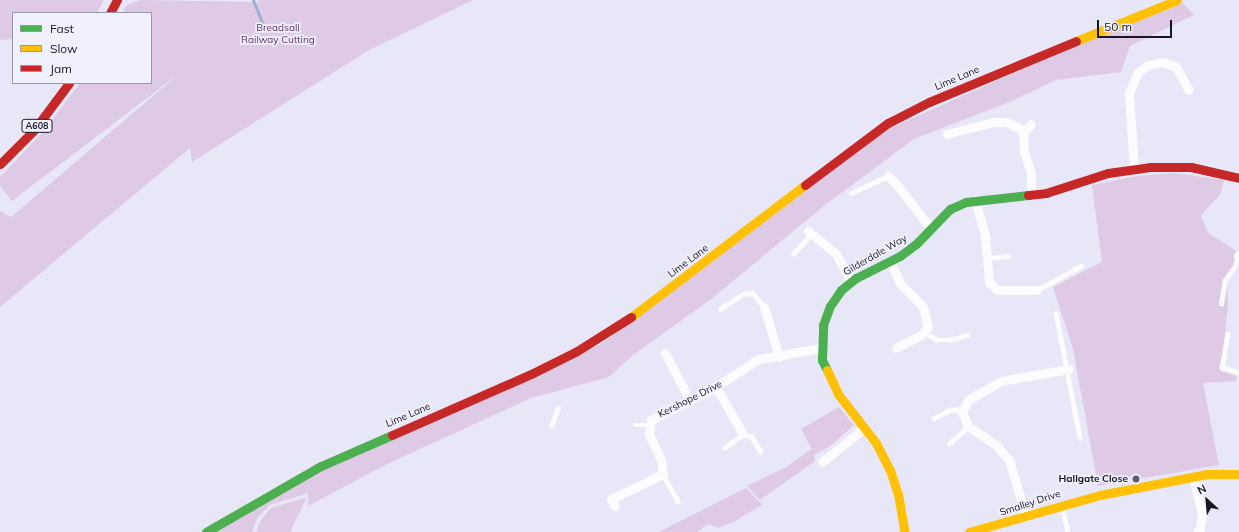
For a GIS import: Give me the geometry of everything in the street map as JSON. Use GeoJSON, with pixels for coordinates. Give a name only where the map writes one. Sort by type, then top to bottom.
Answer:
{"type":"FeatureCollection","features":[{"type":"Feature","properties":{"kind":"street"},"geometry":{"type":"LineString","coordinates":[[111,12],[117,0]]}},
{"type":"Feature","properties":{"kind":"street","name":"Lime Lane"},"geometry":{"type":"LineString","coordinates":[[206,532],[321,466],[531,374],[577,351],[618,327],[888,123],[936,99],[1177,0]]}},
{"type":"Feature","properties":{"kind":"street"},"geometry":{"type":"LineString","coordinates":[[1134,169],[1129,93],[1138,72],[1148,65],[1163,62],[1176,67],[1189,90]]}},
{"type":"Feature","properties":{"kind":"street","name":"A608"},"geometry":{"type":"LineString","coordinates":[[0,164],[34,130],[68,84]]}},
{"type":"Feature","properties":{"kind":"street"},"geometry":{"type":"LineString","coordinates":[[947,134],[970,126],[1006,122],[1023,133]]}},
{"type":"Feature","properties":{"kind":"street"},"geometry":{"type":"LineString","coordinates":[[1032,124],[1023,133],[1024,152],[1031,174],[1032,195]]}},
{"type":"Feature","properties":{"kind":"street","name":"Gilderdale Way"},"geometry":{"type":"LineString","coordinates":[[905,532],[896,487],[890,470],[864,428],[832,385],[824,365],[821,348],[823,324],[830,306],[841,290],[851,282],[910,249],[950,209],[958,204],[975,200],[1032,195],[1055,190],[1099,175],[1134,169],[1191,167],[1239,178]]}},
{"type":"Feature","properties":{"kind":"street"},"geometry":{"type":"LineString","coordinates":[[888,176],[898,186],[931,229]]}},
{"type":"Feature","properties":{"kind":"street"},"geometry":{"type":"LineString","coordinates":[[975,200],[985,235],[989,282],[997,290],[1037,290]]}},
{"type":"Feature","properties":{"kind":"street"},"geometry":{"type":"LineString","coordinates":[[810,232],[836,254],[851,282]]}},
{"type":"Feature","properties":{"kind":"street"},"geometry":{"type":"LineString","coordinates":[[890,261],[900,283],[923,307],[928,327],[925,332],[896,348]]}},
{"type":"Feature","properties":{"kind":"street"},"geometry":{"type":"LineString","coordinates":[[764,307],[779,357]]}},
{"type":"Feature","properties":{"kind":"street","name":"Kershope Drive"},"geometry":{"type":"LineString","coordinates":[[663,474],[648,425],[651,420],[689,399],[716,387],[748,364],[759,359],[779,357],[821,348]]}},
{"type":"Feature","properties":{"kind":"street"},"geometry":{"type":"LineString","coordinates":[[665,353],[689,399]]}},
{"type":"Feature","properties":{"kind":"street"},"geometry":{"type":"LineString","coordinates":[[1026,517],[1009,460],[996,445],[968,426],[963,419],[963,409],[974,395],[1001,381],[1069,369]]}},
{"type":"Feature","properties":{"kind":"street"},"geometry":{"type":"LineString","coordinates":[[716,387],[743,434]]}},
{"type":"Feature","properties":{"kind":"street"},"geometry":{"type":"LineString","coordinates":[[822,462],[864,428]]}},
{"type":"Feature","properties":{"kind":"street","name":"Smalley Drive"},"geometry":{"type":"LineString","coordinates":[[969,532],[1100,495],[1193,477],[1228,472],[1239,474]]}},
{"type":"Feature","properties":{"kind":"street"},"geometry":{"type":"LineString","coordinates":[[615,506],[611,499],[663,474]]}},
{"type":"Feature","properties":{"kind":"street"},"geometry":{"type":"LineString","coordinates":[[1193,477],[1202,514],[1197,532]]}},
{"type":"Feature","properties":{"kind":"lane"},"geometry":{"type":"LineString","coordinates":[[851,193],[888,176]]}},
{"type":"Feature","properties":{"kind":"lane"},"geometry":{"type":"LineString","coordinates":[[793,254],[810,232]]}},
{"type":"Feature","properties":{"kind":"lane"},"geometry":{"type":"LineString","coordinates":[[987,258],[1008,256]]}},
{"type":"Feature","properties":{"kind":"lane"},"geometry":{"type":"LineString","coordinates":[[1221,304],[1225,280],[1235,266],[1238,256]]}},
{"type":"Feature","properties":{"kind":"lane"},"geometry":{"type":"LineString","coordinates":[[1037,290],[1081,266]]}},
{"type":"Feature","properties":{"kind":"lane"},"geometry":{"type":"LineString","coordinates":[[720,309],[743,294],[753,293],[764,307]]}},
{"type":"Feature","properties":{"kind":"lane"},"geometry":{"type":"LineString","coordinates":[[1056,313],[1069,369],[1080,438]]}},
{"type":"Feature","properties":{"kind":"lane"},"geometry":{"type":"LineString","coordinates":[[925,332],[937,340],[950,340],[966,335]]}},
{"type":"Feature","properties":{"kind":"lane"},"geometry":{"type":"LineString","coordinates":[[1228,334],[1222,367],[1239,373]]}},
{"type":"Feature","properties":{"kind":"lane"},"geometry":{"type":"LineString","coordinates":[[551,426],[558,408]]}},
{"type":"Feature","properties":{"kind":"lane"},"geometry":{"type":"LineString","coordinates":[[934,418],[950,410],[963,409]]}},
{"type":"Feature","properties":{"kind":"lane"},"geometry":{"type":"LineString","coordinates":[[635,425],[648,425]]}},
{"type":"Feature","properties":{"kind":"lane"},"geometry":{"type":"LineString","coordinates":[[949,444],[968,426]]}},
{"type":"Feature","properties":{"kind":"lane"},"geometry":{"type":"LineString","coordinates":[[724,448],[743,434],[752,437],[761,452]]}},
{"type":"Feature","properties":{"kind":"lane"},"geometry":{"type":"LineString","coordinates":[[663,474],[678,501]]}},
{"type":"Feature","properties":{"kind":"lane"},"geometry":{"type":"LineString","coordinates":[[1062,505],[1068,532]]}},
{"type":"Feature","properties":{"kind":"green space"},"geometry":{"type":"Polygon","coordinates":[[[0,0],[104,0],[98,12],[12,12],[12,39],[0,40],[0,0]]]}},
{"type":"Feature","properties":{"kind":"green space","name":"Breadsall Railway Cutting"},"geometry":{"type":"Polygon","coordinates":[[[141,0],[256,2],[260,0],[473,0],[369,50],[192,162],[190,148],[0,307],[0,211],[11,217],[180,73],[12,201],[0,186],[0,177],[42,133],[79,84],[152,84],[152,12],[123,12],[127,5],[141,0]]]}},
{"type":"Feature","properties":{"kind":"green space"},"geometry":{"type":"Polygon","coordinates":[[[1183,3],[1194,15],[1130,46],[1121,72],[1056,80],[1012,101],[914,139],[825,205],[710,300],[633,355],[609,377],[531,398],[387,464],[308,506],[308,493],[270,505],[257,518],[252,532],[214,532],[311,475],[601,344],[888,129],[1043,60],[1183,3]]]}},
{"type":"Feature","properties":{"kind":"green space"},"geometry":{"type":"Polygon","coordinates":[[[1175,173],[1224,180],[1220,195],[1201,215],[1208,233],[1235,250],[1238,267],[1227,282],[1228,306],[1221,371],[1237,376],[1236,381],[1203,383],[1219,465],[1098,486],[1073,349],[1053,287],[1102,262],[1092,185],[1137,176],[1175,173]]]}},
{"type":"Feature","properties":{"kind":"green space"},"geometry":{"type":"Polygon","coordinates":[[[839,407],[854,425],[830,446],[814,455],[815,461],[760,500],[747,486],[786,467],[812,449],[801,429],[839,407]]]}},
{"type":"Feature","properties":{"kind":"green space"},"geometry":{"type":"Polygon","coordinates":[[[746,488],[762,505],[735,521],[719,528],[708,524],[697,532],[659,532],[746,488]]]}},
{"type":"Feature","properties":{"kind":"green space"},"geometry":{"type":"Polygon","coordinates":[[[307,497],[290,532],[256,532],[261,520],[271,508],[307,497]]]}},
{"type":"Feature","properties":{"kind":"waterway"},"geometry":{"type":"LineString","coordinates":[[253,0],[263,25]]}},
{"type":"Feature","properties":{"kind":"traffic: fast"},"geometry":{"type":"LineString","coordinates":[[827,370],[822,360],[823,325],[830,306],[841,290],[856,278],[900,256],[916,244],[950,209],[966,202],[1028,195]]}},
{"type":"Feature","properties":{"kind":"traffic: fast"},"geometry":{"type":"LineString","coordinates":[[206,532],[321,466],[392,435]]}},
{"type":"Feature","properties":{"kind":"traffic: slow"},"geometry":{"type":"LineString","coordinates":[[1076,41],[1177,0]]}},
{"type":"Feature","properties":{"kind":"traffic: slow"},"geometry":{"type":"LineString","coordinates":[[631,317],[805,185]]}},
{"type":"Feature","properties":{"kind":"traffic: slow"},"geometry":{"type":"LineString","coordinates":[[827,370],[838,394],[876,443],[890,470],[898,494],[905,532]]}},
{"type":"Feature","properties":{"kind":"traffic: slow"},"geometry":{"type":"LineString","coordinates":[[969,532],[1100,495],[1207,474],[1239,474]]}},
{"type":"Feature","properties":{"kind":"traffic: jam"},"geometry":{"type":"LineString","coordinates":[[111,12],[117,0]]}},
{"type":"Feature","properties":{"kind":"traffic: jam"},"geometry":{"type":"LineString","coordinates":[[805,185],[888,123],[929,102],[1076,41]]}},
{"type":"Feature","properties":{"kind":"traffic: jam"},"geometry":{"type":"LineString","coordinates":[[0,164],[34,130],[68,84]]}},
{"type":"Feature","properties":{"kind":"traffic: jam"},"geometry":{"type":"LineString","coordinates":[[1028,195],[1046,193],[1108,173],[1150,167],[1191,167],[1239,178]]}},
{"type":"Feature","properties":{"kind":"traffic: jam"},"geometry":{"type":"LineString","coordinates":[[392,435],[531,374],[577,351],[631,317]]}},
{"type":"Feature","properties":{"kind":"place","name":"Hallgate Close"},"geometry":{"type":"Point","coordinates":[1136,479]}}]}
